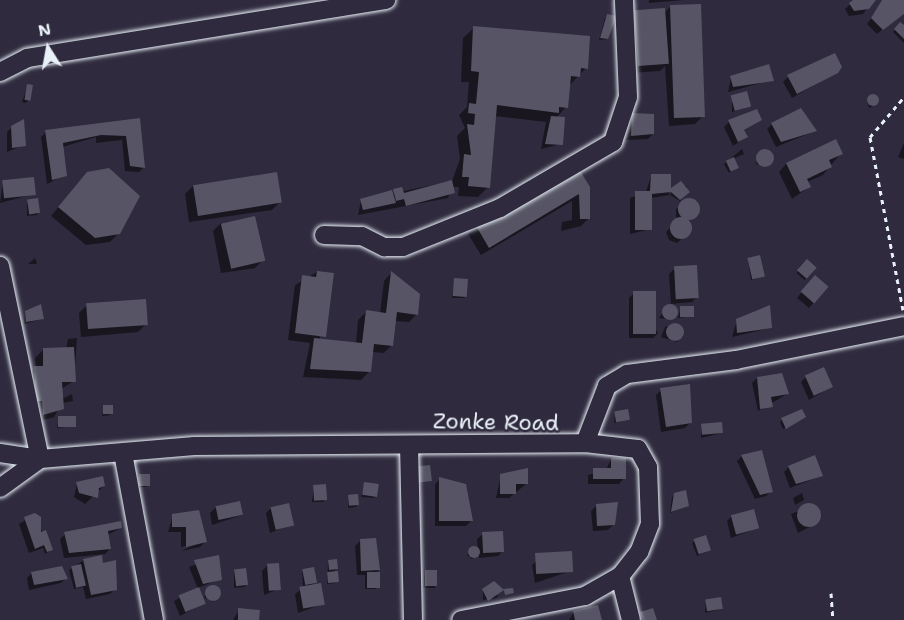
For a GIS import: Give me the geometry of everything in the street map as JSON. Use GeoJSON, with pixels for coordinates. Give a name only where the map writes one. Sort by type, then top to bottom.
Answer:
{"type":"FeatureCollection","features":[{"type":"Feature","properties":{"kind":"street"},"geometry":{"type":"LineString","coordinates":[[0,72],[27,58],[386,0]]}},
{"type":"Feature","properties":{"kind":"street"},"geometry":{"type":"LineString","coordinates":[[324,235],[362,236],[384,248],[403,247],[500,208],[613,142],[628,97],[624,0]]}},
{"type":"Feature","properties":{"kind":"street"},"geometry":{"type":"LineString","coordinates":[[0,267],[40,459],[0,488]]}},
{"type":"Feature","properties":{"kind":"street","name":"Zonke Road"},"geometry":{"type":"LineString","coordinates":[[0,453],[40,459],[194,446],[585,443],[607,386],[627,374],[736,360],[904,326]]}},
{"type":"Feature","properties":{"kind":"street"},"geometry":{"type":"LineString","coordinates":[[461,620],[585,596],[620,576],[639,552],[650,524],[648,466],[638,449],[628,446],[585,443]]}},
{"type":"Feature","properties":{"kind":"street"},"geometry":{"type":"LineString","coordinates":[[409,445],[413,620]]}},
{"type":"Feature","properties":{"kind":"street"},"geometry":{"type":"LineString","coordinates":[[123,453],[154,620]]}},
{"type":"Feature","properties":{"kind":"street"},"geometry":{"type":"LineString","coordinates":[[620,576],[631,620]]}},
{"type":"Feature","properties":{"kind":"path"},"geometry":{"type":"LineString","coordinates":[[904,97],[874,127],[870,154],[904,318]]}},
{"type":"Feature","properties":{"kind":"path"},"geometry":{"type":"LineString","coordinates":[[831,593],[833,620]]}},
{"type":"Feature","properties":{"kind":"building"},"geometry":{"type":"Polygon","coordinates":[[[853,0],[876,0],[869,9],[854,11],[849,3],[853,0]]]}},
{"type":"Feature","properties":{"kind":"building"},"geometry":{"type":"Polygon","coordinates":[[[882,0],[904,0],[904,14],[883,30],[871,18],[882,0]]]}},
{"type":"Feature","properties":{"kind":"building"},"geometry":{"type":"Polygon","coordinates":[[[701,4],[705,117],[674,118],[670,5],[701,4]]]}},
{"type":"Feature","properties":{"kind":"building"},"geometry":{"type":"Polygon","coordinates":[[[665,8],[669,64],[638,66],[634,10],[665,8]]]}},
{"type":"Feature","properties":{"kind":"building"},"geometry":{"type":"Polygon","coordinates":[[[607,14],[617,16],[608,39],[600,38],[607,14]]]}},
{"type":"Feature","properties":{"kind":"building"},"geometry":{"type":"Polygon","coordinates":[[[900,22],[904,25],[904,39],[894,29],[900,22]]]}},
{"type":"Feature","properties":{"kind":"building"},"geometry":{"type":"Polygon","coordinates":[[[473,26],[590,36],[588,69],[581,68],[580,77],[571,76],[568,108],[559,107],[559,113],[497,105],[490,188],[468,186],[469,177],[462,177],[464,154],[471,155],[467,124],[474,125],[475,114],[468,113],[469,103],[476,104],[479,72],[471,71],[473,26]]]}},
{"type":"Feature","properties":{"kind":"building"},"geometry":{"type":"Polygon","coordinates":[[[835,53],[842,67],[838,73],[797,94],[787,75],[835,53]]]}},
{"type":"Feature","properties":{"kind":"building"},"geometry":{"type":"Polygon","coordinates":[[[769,64],[774,81],[733,87],[730,76],[769,64]]]}},
{"type":"Feature","properties":{"kind":"building"},"geometry":{"type":"Polygon","coordinates":[[[27,84],[33,85],[30,101],[24,100],[27,84]]]}},
{"type":"Feature","properties":{"kind":"building"},"geometry":{"type":"Polygon","coordinates":[[[747,91],[751,106],[735,111],[731,95],[747,91]]]}},
{"type":"Feature","properties":{"kind":"building"},"geometry":{"type":"Polygon","coordinates":[[[875,94],[878,95],[878,105],[871,106],[868,105],[867,98],[868,95],[875,94]]]}},
{"type":"Feature","properties":{"kind":"building"},"geometry":{"type":"Polygon","coordinates":[[[801,108],[817,131],[781,142],[771,123],[801,108]]]}},
{"type":"Feature","properties":{"kind":"building"},"geometry":{"type":"Polygon","coordinates":[[[757,109],[762,120],[744,130],[748,137],[738,142],[728,120],[757,109]]]}},
{"type":"Feature","properties":{"kind":"building"},"geometry":{"type":"Polygon","coordinates":[[[632,113],[654,114],[654,134],[631,136],[632,113]]]}},
{"type":"Feature","properties":{"kind":"building"},"geometry":{"type":"Polygon","coordinates":[[[551,116],[565,117],[563,145],[545,144],[551,116]]]}},
{"type":"Feature","properties":{"kind":"building"},"geometry":{"type":"Polygon","coordinates":[[[140,118],[145,168],[130,166],[126,136],[101,135],[63,143],[67,176],[52,180],[45,130],[140,118]]]}},
{"type":"Feature","properties":{"kind":"building"},"geometry":{"type":"Polygon","coordinates":[[[24,119],[26,146],[12,148],[11,126],[24,119]]]}},
{"type":"Feature","properties":{"kind":"building"},"geometry":{"type":"Polygon","coordinates":[[[836,139],[843,154],[829,160],[832,167],[807,179],[811,187],[800,192],[786,163],[836,139]]]}},
{"type":"Feature","properties":{"kind":"building"},"geometry":{"type":"Polygon","coordinates":[[[765,149],[771,152],[774,158],[771,164],[765,167],[759,164],[756,158],[759,152],[765,149]]]}},
{"type":"Feature","properties":{"kind":"building"},"geometry":{"type":"Polygon","coordinates":[[[734,157],[739,168],[731,172],[726,161],[734,157]]]}},
{"type":"Feature","properties":{"kind":"building"},"geometry":{"type":"Polygon","coordinates":[[[576,164],[590,187],[590,219],[580,219],[579,194],[489,248],[475,224],[576,164]]]}},
{"type":"Feature","properties":{"kind":"building"},"geometry":{"type":"Polygon","coordinates":[[[109,168],[140,196],[120,234],[95,238],[58,207],[87,172],[109,168]]]}},
{"type":"Feature","properties":{"kind":"building"},"geometry":{"type":"Polygon","coordinates":[[[277,172],[282,203],[198,216],[193,185],[277,172]]]}},
{"type":"Feature","properties":{"kind":"building"},"geometry":{"type":"Polygon","coordinates":[[[651,174],[671,174],[671,188],[681,181],[690,192],[680,200],[671,192],[652,194],[652,230],[635,230],[635,191],[650,191],[651,174]]]}},
{"type":"Feature","properties":{"kind":"building"},"geometry":{"type":"Polygon","coordinates":[[[34,177],[36,195],[4,198],[2,180],[34,177]]]}},
{"type":"Feature","properties":{"kind":"building"},"geometry":{"type":"Polygon","coordinates":[[[452,180],[455,193],[406,206],[404,199],[396,201],[393,189],[402,187],[404,193],[452,180]]]}},
{"type":"Feature","properties":{"kind":"building"},"geometry":{"type":"Polygon","coordinates":[[[392,190],[396,203],[363,210],[360,199],[392,190]]]}},
{"type":"Feature","properties":{"kind":"building"},"geometry":{"type":"Polygon","coordinates":[[[38,198],[40,213],[29,214],[27,200],[38,198]]]}},
{"type":"Feature","properties":{"kind":"building"},"geometry":{"type":"Polygon","coordinates":[[[689,198],[697,201],[700,209],[697,217],[689,220],[681,217],[678,209],[681,201],[689,198]]]}},
{"type":"Feature","properties":{"kind":"building"},"geometry":{"type":"Polygon","coordinates":[[[255,216],[265,261],[231,269],[221,224],[255,216]]]}},
{"type":"Feature","properties":{"kind":"building"},"geometry":{"type":"Polygon","coordinates":[[[681,217],[689,220],[692,228],[689,236],[681,239],[673,236],[670,228],[673,220],[681,217]]]}},
{"type":"Feature","properties":{"kind":"building"},"geometry":{"type":"Polygon","coordinates":[[[760,255],[765,276],[752,279],[747,258],[760,255]]]}},
{"type":"Feature","properties":{"kind":"building"},"geometry":{"type":"Polygon","coordinates":[[[807,259],[817,268],[807,279],[797,270],[807,259]]]}},
{"type":"Feature","properties":{"kind":"building"},"geometry":{"type":"Polygon","coordinates":[[[697,265],[699,298],[676,299],[674,266],[697,265]]]}},
{"type":"Feature","properties":{"kind":"building"},"geometry":{"type":"Polygon","coordinates":[[[317,271],[334,273],[326,337],[295,333],[302,275],[316,277],[317,271]]]}},
{"type":"Feature","properties":{"kind":"building"},"geometry":{"type":"Polygon","coordinates":[[[391,271],[420,294],[418,315],[397,312],[393,346],[374,344],[371,372],[310,369],[314,338],[362,343],[366,310],[386,313],[391,271]]]}},
{"type":"Feature","properties":{"kind":"building"},"geometry":{"type":"Polygon","coordinates":[[[815,275],[829,287],[814,303],[801,292],[815,275]]]}},
{"type":"Feature","properties":{"kind":"building"},"geometry":{"type":"Polygon","coordinates":[[[454,278],[468,279],[467,297],[453,296],[454,278]]]}},
{"type":"Feature","properties":{"kind":"building"},"geometry":{"type":"Polygon","coordinates":[[[633,291],[656,291],[656,334],[633,334],[633,291]]]}},
{"type":"Feature","properties":{"kind":"building"},"geometry":{"type":"Polygon","coordinates":[[[146,299],[148,325],[88,329],[86,303],[146,299]]]}},
{"type":"Feature","properties":{"kind":"building"},"geometry":{"type":"Polygon","coordinates":[[[41,304],[44,319],[26,322],[25,311],[41,304]]]}},
{"type":"Feature","properties":{"kind":"building"},"geometry":{"type":"Polygon","coordinates":[[[670,304],[676,306],[678,312],[676,318],[670,320],[664,318],[662,312],[664,306],[670,304]]]}},
{"type":"Feature","properties":{"kind":"building"},"geometry":{"type":"Polygon","coordinates":[[[770,305],[772,328],[737,333],[736,319],[770,305]]]}},
{"type":"Feature","properties":{"kind":"building"},"geometry":{"type":"Polygon","coordinates":[[[680,306],[694,306],[694,317],[680,317],[680,306]]]}},
{"type":"Feature","properties":{"kind":"building"},"geometry":{"type":"Polygon","coordinates":[[[671,323],[679,323],[684,328],[682,339],[671,341],[666,336],[666,328],[671,323]]]}},
{"type":"Feature","properties":{"kind":"building"},"geometry":{"type":"Polygon","coordinates":[[[74,347],[76,382],[62,382],[64,409],[43,415],[42,401],[36,401],[34,366],[43,366],[43,348],[74,347]]]}},
{"type":"Feature","properties":{"kind":"building"},"geometry":{"type":"Polygon","coordinates":[[[824,367],[833,387],[814,396],[805,376],[824,367]]]}},
{"type":"Feature","properties":{"kind":"building"},"geometry":{"type":"Polygon","coordinates":[[[782,373],[789,394],[771,397],[773,407],[760,409],[757,377],[782,373]]]}},
{"type":"Feature","properties":{"kind":"building"},"geometry":{"type":"Polygon","coordinates":[[[690,384],[692,423],[666,427],[660,388],[690,384]]]}},
{"type":"Feature","properties":{"kind":"building"},"geometry":{"type":"Polygon","coordinates":[[[103,405],[113,405],[113,414],[103,414],[103,405]]]}},
{"type":"Feature","properties":{"kind":"building"},"geometry":{"type":"Polygon","coordinates":[[[628,409],[630,420],[616,422],[614,411],[628,409]]]}},
{"type":"Feature","properties":{"kind":"building"},"geometry":{"type":"Polygon","coordinates":[[[802,409],[806,417],[786,429],[781,418],[802,409]]]}},
{"type":"Feature","properties":{"kind":"building"},"geometry":{"type":"Polygon","coordinates":[[[58,416],[76,416],[76,427],[58,427],[58,416]]]}},
{"type":"Feature","properties":{"kind":"building"},"geometry":{"type":"Polygon","coordinates":[[[722,422],[723,433],[702,435],[701,424],[722,422]]]}},
{"type":"Feature","properties":{"kind":"building"},"geometry":{"type":"Polygon","coordinates":[[[762,450],[773,492],[760,495],[741,455],[762,450]]]}},
{"type":"Feature","properties":{"kind":"building"},"geometry":{"type":"Polygon","coordinates":[[[815,455],[823,476],[796,484],[788,466],[815,455]]]}},
{"type":"Feature","properties":{"kind":"building"},"geometry":{"type":"Polygon","coordinates":[[[611,458],[626,458],[626,479],[593,479],[593,468],[611,468],[611,458]]]}},
{"type":"Feature","properties":{"kind":"building"},"geometry":{"type":"Polygon","coordinates":[[[430,465],[432,481],[419,482],[417,467],[430,465]]]}},
{"type":"Feature","properties":{"kind":"building"},"geometry":{"type":"Polygon","coordinates":[[[528,468],[528,484],[516,484],[516,494],[500,494],[500,474],[528,468]]]}},
{"type":"Feature","properties":{"kind":"building"},"geometry":{"type":"Polygon","coordinates":[[[139,474],[150,474],[150,486],[139,486],[139,474]]]}},
{"type":"Feature","properties":{"kind":"building"},"geometry":{"type":"Polygon","coordinates":[[[103,476],[105,486],[99,488],[98,498],[79,493],[76,482],[103,476]]]}},
{"type":"Feature","properties":{"kind":"building"},"geometry":{"type":"Polygon","coordinates":[[[439,477],[466,484],[473,521],[439,521],[439,477]]]}},
{"type":"Feature","properties":{"kind":"building"},"geometry":{"type":"Polygon","coordinates":[[[364,482],[379,484],[377,497],[362,495],[364,482]]]}},
{"type":"Feature","properties":{"kind":"building"},"geometry":{"type":"Polygon","coordinates":[[[326,484],[327,500],[314,501],[313,485],[326,484]]]}},
{"type":"Feature","properties":{"kind":"building"},"geometry":{"type":"Polygon","coordinates":[[[686,490],[689,506],[671,512],[674,493],[686,490]]]}},
{"type":"Feature","properties":{"kind":"building"},"geometry":{"type":"Polygon","coordinates":[[[358,494],[359,505],[349,506],[348,495],[358,494]]]}},
{"type":"Feature","properties":{"kind":"building"},"geometry":{"type":"Polygon","coordinates":[[[240,501],[243,515],[218,520],[216,506],[240,501]]]}},
{"type":"Feature","properties":{"kind":"building"},"geometry":{"type":"Polygon","coordinates":[[[618,502],[615,525],[597,526],[596,504],[618,502]]]}},
{"type":"Feature","properties":{"kind":"building"},"geometry":{"type":"Polygon","coordinates":[[[289,503],[294,525],[276,530],[270,507],[289,503]]]}},
{"type":"Feature","properties":{"kind":"building"},"geometry":{"type":"Polygon","coordinates":[[[809,503],[818,506],[821,515],[818,524],[809,527],[800,524],[797,515],[800,506],[809,503]]]}},
{"type":"Feature","properties":{"kind":"building"},"geometry":{"type":"Polygon","coordinates":[[[754,509],[759,528],[736,535],[731,515],[754,509]]]}},
{"type":"Feature","properties":{"kind":"building"},"geometry":{"type":"Polygon","coordinates":[[[199,510],[207,542],[186,547],[186,527],[172,527],[172,514],[199,510]]]}},
{"type":"Feature","properties":{"kind":"building"},"geometry":{"type":"Polygon","coordinates":[[[35,513],[41,517],[41,532],[46,530],[53,550],[47,552],[44,545],[35,549],[24,517],[35,513]]]}},
{"type":"Feature","properties":{"kind":"building"},"geometry":{"type":"Polygon","coordinates":[[[121,521],[122,528],[108,531],[111,549],[69,553],[64,532],[121,521]]]}},
{"type":"Feature","properties":{"kind":"building"},"geometry":{"type":"Polygon","coordinates":[[[503,531],[504,552],[483,553],[482,532],[503,531]]]}},
{"type":"Feature","properties":{"kind":"building"},"geometry":{"type":"Polygon","coordinates":[[[706,535],[711,550],[699,554],[694,539],[706,535]]]}},
{"type":"Feature","properties":{"kind":"building"},"geometry":{"type":"Polygon","coordinates":[[[376,538],[380,570],[361,571],[360,539],[376,538]]]}},
{"type":"Feature","properties":{"kind":"building"},"geometry":{"type":"Polygon","coordinates":[[[476,546],[480,552],[476,558],[472,558],[468,550],[476,546]]]}},
{"type":"Feature","properties":{"kind":"building"},"geometry":{"type":"Polygon","coordinates":[[[572,551],[573,572],[536,574],[535,553],[572,551]]]}},
{"type":"Feature","properties":{"kind":"building"},"geometry":{"type":"Polygon","coordinates":[[[102,555],[103,563],[116,560],[117,590],[91,595],[83,559],[102,555]]]}},
{"type":"Feature","properties":{"kind":"building"},"geometry":{"type":"Polygon","coordinates":[[[219,555],[222,580],[203,584],[194,560],[219,555]]]}},
{"type":"Feature","properties":{"kind":"building"},"geometry":{"type":"Polygon","coordinates":[[[337,559],[338,569],[329,570],[328,560],[337,559]]]}},
{"type":"Feature","properties":{"kind":"building"},"geometry":{"type":"Polygon","coordinates":[[[279,563],[281,590],[269,591],[267,564],[279,563]]]}},
{"type":"Feature","properties":{"kind":"building"},"geometry":{"type":"Polygon","coordinates":[[[81,564],[86,585],[76,588],[71,566],[81,564]]]}},
{"type":"Feature","properties":{"kind":"building"},"geometry":{"type":"Polygon","coordinates":[[[62,566],[68,579],[34,585],[31,572],[62,566]]]}},
{"type":"Feature","properties":{"kind":"building"},"geometry":{"type":"Polygon","coordinates":[[[314,567],[317,583],[305,585],[302,569],[314,567]]]}},
{"type":"Feature","properties":{"kind":"building"},"geometry":{"type":"Polygon","coordinates":[[[246,568],[248,585],[236,586],[234,569],[246,568]]]}},
{"type":"Feature","properties":{"kind":"building"},"geometry":{"type":"Polygon","coordinates":[[[425,570],[437,570],[437,586],[425,586],[425,570]]]}},
{"type":"Feature","properties":{"kind":"building"},"geometry":{"type":"Polygon","coordinates":[[[338,571],[339,582],[328,583],[327,572],[338,571]]]}},
{"type":"Feature","properties":{"kind":"building"},"geometry":{"type":"Polygon","coordinates":[[[367,572],[380,572],[380,588],[367,588],[367,572]]]}},
{"type":"Feature","properties":{"kind":"building"},"geometry":{"type":"Polygon","coordinates":[[[494,581],[503,589],[513,588],[514,593],[505,595],[504,590],[488,601],[482,589],[494,581]]]}},
{"type":"Feature","properties":{"kind":"building"},"geometry":{"type":"Polygon","coordinates":[[[321,583],[325,605],[303,608],[299,587],[321,583]]]}},
{"type":"Feature","properties":{"kind":"building"},"geometry":{"type":"Polygon","coordinates":[[[210,585],[216,585],[221,593],[219,599],[210,601],[205,596],[205,590],[210,585]]]}},
{"type":"Feature","properties":{"kind":"building"},"geometry":{"type":"Polygon","coordinates":[[[199,587],[206,604],[185,612],[179,595],[199,587]]]}},
{"type":"Feature","properties":{"kind":"building"},"geometry":{"type":"Polygon","coordinates":[[[721,597],[723,609],[707,611],[705,600],[721,597]]]}},
{"type":"Feature","properties":{"kind":"building"},"geometry":{"type":"Polygon","coordinates":[[[598,605],[602,620],[575,620],[573,611],[598,605]]]}},
{"type":"Feature","properties":{"kind":"building"},"geometry":{"type":"Polygon","coordinates":[[[238,608],[260,610],[259,620],[238,620],[238,608]]]}},
{"type":"Feature","properties":{"kind":"building"},"geometry":{"type":"Polygon","coordinates":[[[653,608],[657,620],[643,620],[640,612],[653,608]]]}}]}
